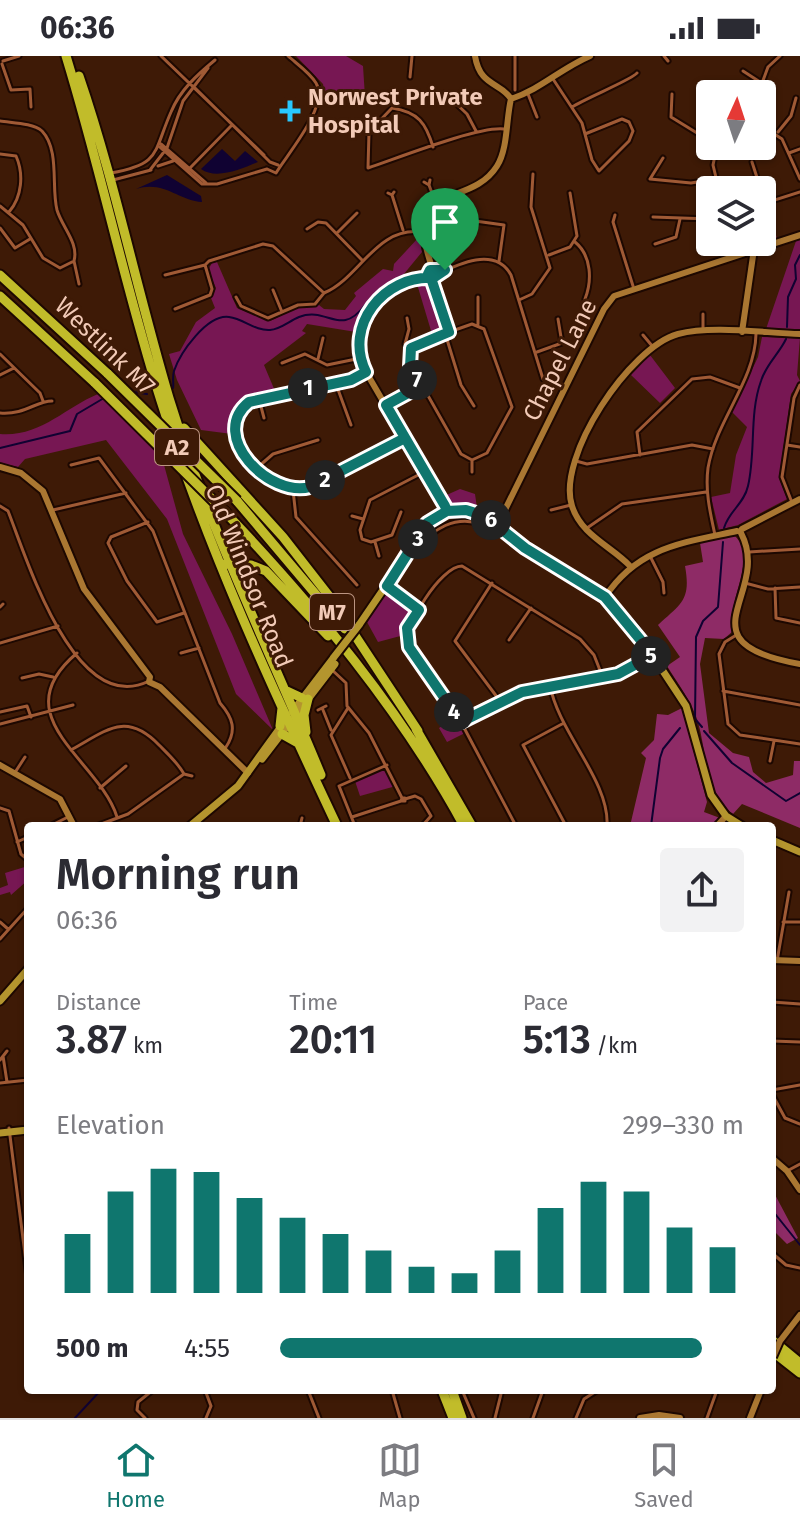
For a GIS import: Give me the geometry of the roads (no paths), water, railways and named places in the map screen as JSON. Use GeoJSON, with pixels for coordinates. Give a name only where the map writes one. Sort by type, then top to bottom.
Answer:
{"type":"FeatureCollection","features":[{"type":"Feature","properties":{"kind":"highway","name":"Old Windsor Road"},"geometry":{"type":"LineString","coordinates":[[69,56],[93,118],[161,400],[217,556],[288,721],[305,748],[338,822]]}},
{"type":"Feature","properties":{"kind":"highway","name":"Old Windsor Road"},"geometry":{"type":"LineString","coordinates":[[69,56],[120,219],[170,399],[229,565],[283,686],[288,721]]}},
{"type":"Feature","properties":{"kind":"highway","name":"Westlink M7"},"geometry":{"type":"LineString","coordinates":[[0,275],[108,374],[237,501],[339,621],[469,822]]}},
{"type":"Feature","properties":{"kind":"highway","name":"Westlink M7"},"geometry":{"type":"LineString","coordinates":[[0,296],[95,383],[225,512],[318,615],[387,706],[413,734]]}},
{"type":"Feature","properties":{"kind":"highway"},"geometry":{"type":"LineString","coordinates":[[170,399],[193,441],[279,532],[329,596],[413,734]]}},
{"type":"Feature","properties":{"kind":"highway"},"geometry":{"type":"LineString","coordinates":[[217,556],[222,563],[229,565],[259,567],[286,590],[387,706]]}},
{"type":"Feature","properties":{"kind":"highway"},"geometry":{"type":"LineString","coordinates":[[237,584],[240,573],[254,569],[286,590]]}},
{"type":"Feature","properties":{"kind":"highway"},"geometry":{"type":"LineString","coordinates":[[283,686],[291,695],[305,699],[305,748]]}},
{"type":"Feature","properties":{"kind":"highway","name":"Westlink M7"},"geometry":{"type":"LineString","coordinates":[[426,754],[462,822]]}},
{"type":"Feature","properties":{"kind":"highway"},"geometry":{"type":"LineString","coordinates":[[776,1341],[800,1363]]}},
{"type":"Feature","properties":{"kind":"highway"},"geometry":{"type":"LineString","coordinates":[[776,1354],[800,1373]]}},
{"type":"Feature","properties":{"kind":"highway"},"geometry":{"type":"LineString","coordinates":[[444,1394],[453,1418]]}},
{"type":"Feature","properties":{"kind":"highway"},"geometry":{"type":"LineString","coordinates":[[453,1394],[462,1418]]}},
{"type":"Feature","properties":{"kind":"main road"},"geometry":{"type":"LineString","coordinates":[[195,822],[224,800],[248,773],[328,670],[427,523],[447,511],[471,510],[605,597],[653,655],[684,702],[696,736],[705,780],[719,807],[735,822]]}},
{"type":"Feature","properties":{"kind":"main road"},"geometry":{"type":"LineString","coordinates":[[719,807],[736,822]]}},
{"type":"Feature","properties":{"kind":"main road"},"geometry":{"type":"LineString","coordinates":[[776,842],[800,852]]}},
{"type":"Feature","properties":{"kind":"main road"},"geometry":{"type":"LineString","coordinates":[[0,1001],[24,974]]}},
{"type":"Feature","properties":{"kind":"street"},"geometry":{"type":"LineString","coordinates":[[19,56],[1,62],[11,90],[30,89],[31,107]]}},
{"type":"Feature","properties":{"kind":"street"},"geometry":{"type":"LineString","coordinates":[[161,56],[270,162],[278,165]]}},
{"type":"Feature","properties":{"kind":"street"},"geometry":{"type":"LineString","coordinates":[[267,169],[274,174],[278,165],[296,148],[319,93],[315,82],[288,56]]}},
{"type":"Feature","properties":{"kind":"street"},"geometry":{"type":"LineString","coordinates":[[410,77],[412,56]]}},
{"type":"Feature","properties":{"kind":"street"},"geometry":{"type":"LineString","coordinates":[[475,56],[485,80],[513,94],[528,94],[590,56]]}},
{"type":"Feature","properties":{"kind":"street"},"geometry":{"type":"LineString","coordinates":[[474,406],[461,385],[434,287],[423,232],[436,204],[482,180],[495,169],[501,156],[513,94],[515,56]]}},
{"type":"Feature","properties":{"kind":"street"},"geometry":{"type":"LineString","coordinates":[[664,56],[668,61]]}},
{"type":"Feature","properties":{"kind":"street"},"geometry":{"type":"LineString","coordinates":[[762,80],[780,56]]}},
{"type":"Feature","properties":{"kind":"street"},"geometry":{"type":"LineString","coordinates":[[106,176],[148,162],[160,146],[171,112],[191,84],[217,58]]}},
{"type":"Feature","properties":{"kind":"street"},"geometry":{"type":"LineString","coordinates":[[743,71],[756,80]]}},
{"type":"Feature","properties":{"kind":"street"},"geometry":{"type":"LineString","coordinates":[[572,107],[599,91],[632,83],[637,73]]}},
{"type":"Feature","properties":{"kind":"street"},"geometry":{"type":"LineString","coordinates":[[553,79],[572,107],[599,171],[631,139],[632,128],[622,119],[585,134]]}},
{"type":"Feature","properties":{"kind":"street"},"geometry":{"type":"LineString","coordinates":[[150,170],[166,150],[177,112],[191,84]]}},
{"type":"Feature","properties":{"kind":"street"},"geometry":{"type":"LineString","coordinates":[[445,93],[467,114],[476,131]]}},
{"type":"Feature","properties":{"kind":"street"},"geometry":{"type":"LineString","coordinates":[[528,94],[534,115]]}},
{"type":"Feature","properties":{"kind":"street"},"geometry":{"type":"LineString","coordinates":[[672,94],[671,117],[696,132]]}},
{"type":"Feature","properties":{"kind":"street"},"geometry":{"type":"LineString","coordinates":[[796,98],[791,116],[776,133],[800,179]]}},
{"type":"Feature","properties":{"kind":"street"},"geometry":{"type":"LineString","coordinates":[[433,147],[427,126],[417,116],[390,108],[369,132],[368,168],[433,147],[476,131],[504,129]]}},
{"type":"Feature","properties":{"kind":"street"},"geometry":{"type":"LineString","coordinates":[[93,118],[109,164],[116,169],[131,170]]}},
{"type":"Feature","properties":{"kind":"street"},"geometry":{"type":"LineString","coordinates":[[0,121],[34,127],[46,138],[58,211],[72,242],[79,284]]}},
{"type":"Feature","properties":{"kind":"street"},"geometry":{"type":"LineString","coordinates":[[189,169],[233,124]]}},
{"type":"Feature","properties":{"kind":"street"},"geometry":{"type":"LineString","coordinates":[[160,146],[208,185]]}},
{"type":"Feature","properties":{"kind":"street"},"geometry":{"type":"LineString","coordinates":[[789,153],[800,149]]}},
{"type":"Feature","properties":{"kind":"street"},"geometry":{"type":"LineString","coordinates":[[166,150],[200,183],[208,185],[267,169]]}},
{"type":"Feature","properties":{"kind":"street"},"geometry":{"type":"LineString","coordinates":[[0,154],[16,156],[21,169],[18,198],[9,212]]}},
{"type":"Feature","properties":{"kind":"street"},"geometry":{"type":"LineString","coordinates":[[663,158],[650,179],[696,182]]}},
{"type":"Feature","properties":{"kind":"street"},"geometry":{"type":"LineString","coordinates":[[120,219],[117,187],[168,160],[180,165]]}},
{"type":"Feature","properties":{"kind":"street"},"geometry":{"type":"LineString","coordinates":[[267,169],[270,162]]}},
{"type":"Feature","properties":{"kind":"street"},"geometry":{"type":"LineString","coordinates":[[752,162],[757,176]]}},
{"type":"Feature","properties":{"kind":"street"},"geometry":{"type":"LineString","coordinates":[[519,300],[532,294],[548,272],[548,255],[531,207],[533,174]]}},
{"type":"Feature","properties":{"kind":"street"},"geometry":{"type":"LineString","coordinates":[[106,176],[133,177]]}},
{"type":"Feature","properties":{"kind":"street"},"geometry":{"type":"LineString","coordinates":[[428,183],[436,204]]}},
{"type":"Feature","properties":{"kind":"street"},"geometry":{"type":"LineString","coordinates":[[776,199],[800,192]]}},
{"type":"Feature","properties":{"kind":"street"},"geometry":{"type":"LineString","coordinates":[[570,193],[568,200],[577,230],[575,242]]}},
{"type":"Feature","properties":{"kind":"street"},"geometry":{"type":"LineString","coordinates":[[391,194],[404,231]]}},
{"type":"Feature","properties":{"kind":"street"},"geometry":{"type":"LineString","coordinates":[[562,197],[568,200]]}},
{"type":"Feature","properties":{"kind":"street"},"geometry":{"type":"LineString","coordinates":[[0,206],[23,225],[43,258],[53,267],[74,261]]}},
{"type":"Feature","properties":{"kind":"street"},"geometry":{"type":"LineString","coordinates":[[336,234],[357,212]]}},
{"type":"Feature","properties":{"kind":"street"},"geometry":{"type":"LineString","coordinates":[[615,215],[613,222],[633,286]]}},
{"type":"Feature","properties":{"kind":"street"},"geometry":{"type":"LineString","coordinates":[[653,217],[696,219]]}},
{"type":"Feature","properties":{"kind":"street"},"geometry":{"type":"LineString","coordinates":[[655,244],[676,237],[680,219]]}},
{"type":"Feature","properties":{"kind":"street"},"geometry":{"type":"LineString","coordinates":[[462,226],[475,221],[504,225],[499,261]]}},
{"type":"Feature","properties":{"kind":"street"},"geometry":{"type":"LineString","coordinates":[[308,225],[323,222],[362,260]]}},
{"type":"Feature","properties":{"kind":"street"},"geometry":{"type":"LineString","coordinates":[[0,228],[15,248],[30,239]]}},
{"type":"Feature","properties":{"kind":"street"},"geometry":{"type":"LineString","coordinates":[[236,297],[241,306],[259,317],[271,318],[298,305],[315,304],[379,245],[404,231],[423,232]]}},
{"type":"Feature","properties":{"kind":"street","name":"Chapel Lane"},"geometry":{"type":"LineString","coordinates":[[776,243],[800,235]]}},
{"type":"Feature","properties":{"kind":"street"},"geometry":{"type":"LineString","coordinates":[[548,255],[575,242]]}},
{"type":"Feature","properties":{"kind":"street"},"geometry":{"type":"LineString","coordinates":[[575,242],[582,247],[591,276],[585,299]]}},
{"type":"Feature","properties":{"kind":"street"},"geometry":{"type":"LineString","coordinates":[[165,275],[270,244],[324,293]]}},
{"type":"Feature","properties":{"kind":"street","name":"Chapel Lane"},"geometry":{"type":"LineString","coordinates":[[497,526],[604,309],[614,296],[633,286],[735,256]]}},
{"type":"Feature","properties":{"kind":"street"},"geometry":{"type":"LineString","coordinates":[[742,332],[751,256]]}},
{"type":"Feature","properties":{"kind":"street"},"geometry":{"type":"LineString","coordinates":[[447,511],[366,372],[361,358],[360,330],[369,311],[390,290],[418,279],[485,258],[499,261],[511,275],[548,388]]}},
{"type":"Feature","properties":{"kind":"street"},"geometry":{"type":"LineString","coordinates":[[175,309],[212,293],[205,265]]}},
{"type":"Feature","properties":{"kind":"street"},"geometry":{"type":"LineString","coordinates":[[276,292],[282,312]]}},
{"type":"Feature","properties":{"kind":"street"},"geometry":{"type":"LineString","coordinates":[[472,460],[487,453],[512,407],[485,331],[478,324],[478,297]]}},
{"type":"Feature","properties":{"kind":"street"},"geometry":{"type":"LineString","coordinates":[[703,314],[703,332]]}},
{"type":"Feature","properties":{"kind":"street"},"geometry":{"type":"LineString","coordinates":[[407,318],[409,329],[405,344],[411,348]]}},
{"type":"Feature","properties":{"kind":"street"},"geometry":{"type":"LineString","coordinates":[[535,353],[562,343],[558,319]]}},
{"type":"Feature","properties":{"kind":"street"},"geometry":{"type":"LineString","coordinates":[[411,348],[447,332],[478,324]]}},
{"type":"Feature","properties":{"kind":"street"},"geometry":{"type":"LineString","coordinates":[[630,566],[585,529],[571,504],[569,484],[575,460],[611,390],[653,347],[675,335],[703,332],[800,334]]}},
{"type":"Feature","properties":{"kind":"street"},"geometry":{"type":"LineString","coordinates":[[715,535],[706,492],[713,449],[755,354],[756,332]]}},
{"type":"Feature","properties":{"kind":"street"},"geometry":{"type":"LineString","coordinates":[[643,335],[653,347]]}},
{"type":"Feature","properties":{"kind":"street"},"geometry":{"type":"LineString","coordinates":[[318,359],[323,338]]}},
{"type":"Feature","properties":{"kind":"street"},"geometry":{"type":"LineString","coordinates":[[411,348],[410,367],[461,454],[472,460]]}},
{"type":"Feature","properties":{"kind":"street"},"geometry":{"type":"LineString","coordinates":[[0,354],[40,393],[43,401]]}},
{"type":"Feature","properties":{"kind":"street"},"geometry":{"type":"LineString","coordinates":[[282,363],[305,354],[327,365],[361,358]]}},
{"type":"Feature","properties":{"kind":"street"},"geometry":{"type":"LineString","coordinates":[[0,375],[14,368]]}},
{"type":"Feature","properties":{"kind":"street"},"geometry":{"type":"LineString","coordinates":[[366,372],[336,383],[258,398],[240,411],[235,431],[239,447],[275,484],[293,490],[310,487],[405,438]]}},
{"type":"Feature","properties":{"kind":"street"},"geometry":{"type":"LineString","coordinates":[[640,455],[637,432],[683,384],[710,377],[740,388]]}},
{"type":"Feature","properties":{"kind":"street"},"geometry":{"type":"LineString","coordinates":[[336,383],[351,425]]}},
{"type":"Feature","properties":{"kind":"street"},"geometry":{"type":"LineString","coordinates":[[792,502],[782,482],[794,398],[800,385]]}},
{"type":"Feature","properties":{"kind":"street"},"geometry":{"type":"LineString","coordinates":[[386,405],[421,386]]}},
{"type":"Feature","properties":{"kind":"street"},"geometry":{"type":"LineString","coordinates":[[258,398],[264,418]]}},
{"type":"Feature","properties":{"kind":"street"},"geometry":{"type":"LineString","coordinates":[[0,413],[26,412],[43,401],[52,401]]}},
{"type":"Feature","properties":{"kind":"street"},"geometry":{"type":"LineString","coordinates":[[257,468],[273,454],[318,440]]}},
{"type":"Feature","properties":{"kind":"street"},"geometry":{"type":"LineString","coordinates":[[575,460],[587,464],[692,445],[713,449]]}},
{"type":"Feature","properties":{"kind":"street"},"geometry":{"type":"LineString","coordinates":[[787,445],[800,447]]}},
{"type":"Feature","properties":{"kind":"street"},"geometry":{"type":"LineString","coordinates":[[71,465],[99,458],[148,522],[220,703],[233,722],[232,735],[223,750]]}},
{"type":"Feature","properties":{"kind":"street"},"geometry":{"type":"LineString","coordinates":[[472,460],[472,472]]}},
{"type":"Feature","properties":{"kind":"street"},"geometry":{"type":"LineString","coordinates":[[0,467],[32,480],[53,510],[84,589],[151,680],[248,773]]}},
{"type":"Feature","properties":{"kind":"street"},"geometry":{"type":"LineString","coordinates":[[401,512],[392,535],[375,542],[362,539],[360,530],[370,500],[424,471]]}},
{"type":"Feature","properties":{"kind":"street"},"geometry":{"type":"LineString","coordinates":[[293,490],[296,517],[357,585]]}},
{"type":"Feature","properties":{"kind":"street"},"geometry":{"type":"LineString","coordinates":[[585,529],[607,511],[622,504],[706,492]]}},
{"type":"Feature","properties":{"kind":"street"},"geometry":{"type":"LineString","coordinates":[[53,510],[126,493]]}},
{"type":"Feature","properties":{"kind":"street"},"geometry":{"type":"LineString","coordinates":[[605,597],[630,566],[648,554],[673,544],[740,531],[800,499]]}},
{"type":"Feature","properties":{"kind":"street"},"geometry":{"type":"LineString","coordinates":[[551,510],[571,504]]}},
{"type":"Feature","properties":{"kind":"street"},"geometry":{"type":"LineString","coordinates":[[0,506],[8,511],[31,574],[58,626],[97,677],[113,686],[127,688],[151,680]]}},
{"type":"Feature","properties":{"kind":"street"},"geometry":{"type":"LineString","coordinates":[[352,516],[363,519]]}},
{"type":"Feature","properties":{"kind":"street"},"geometry":{"type":"LineString","coordinates":[[148,522],[111,537],[108,543],[127,581],[157,622],[185,613]]}},
{"type":"Feature","properties":{"kind":"street"},"geometry":{"type":"LineString","coordinates":[[413,547],[418,548],[436,529],[459,522],[480,524],[501,535],[507,534]]}},
{"type":"Feature","properties":{"kind":"street"},"geometry":{"type":"LineString","coordinates":[[740,531],[749,552],[735,613],[738,634],[759,655],[800,664]]}},
{"type":"Feature","properties":{"kind":"street"},"geometry":{"type":"LineString","coordinates":[[375,542],[379,556]]}},
{"type":"Feature","properties":{"kind":"street"},"geometry":{"type":"LineString","coordinates":[[749,552],[800,549]]}},
{"type":"Feature","properties":{"kind":"street"},"geometry":{"type":"LineString","coordinates":[[648,554],[663,582],[664,593]]}},
{"type":"Feature","properties":{"kind":"street"},"geometry":{"type":"LineString","coordinates":[[514,822],[461,722],[409,647],[407,628],[453,566],[465,567],[586,644],[603,678]]}},
{"type":"Feature","properties":{"kind":"street"},"geometry":{"type":"LineString","coordinates":[[492,583],[455,641],[501,701]]}},
{"type":"Feature","properties":{"kind":"street"},"geometry":{"type":"LineString","coordinates":[[743,583],[775,588],[800,587]]}},
{"type":"Feature","properties":{"kind":"street"},"geometry":{"type":"LineString","coordinates":[[387,586],[419,610]]}},
{"type":"Feature","properties":{"kind":"street"},"geometry":{"type":"LineString","coordinates":[[775,588],[776,618],[800,623]]}},
{"type":"Feature","properties":{"kind":"street"},"geometry":{"type":"LineString","coordinates":[[509,640],[531,608]]}},
{"type":"Feature","properties":{"kind":"street"},"geometry":{"type":"LineString","coordinates":[[0,636],[1,643],[58,626]]}},
{"type":"Feature","properties":{"kind":"street"},"geometry":{"type":"LineString","coordinates":[[738,634],[727,640],[720,651],[723,691],[731,730],[740,735],[800,744]]}},
{"type":"Feature","properties":{"kind":"street"},"geometry":{"type":"LineString","coordinates":[[181,653],[199,648]]}},
{"type":"Feature","properties":{"kind":"street"},"geometry":{"type":"LineString","coordinates":[[77,653],[53,677],[49,693],[51,712],[55,727],[100,788],[117,817]]}},
{"type":"Feature","properties":{"kind":"street"},"geometry":{"type":"LineString","coordinates":[[461,722],[501,701],[550,685],[603,678],[630,669],[653,655]]}},
{"type":"Feature","properties":{"kind":"street"},"geometry":{"type":"LineString","coordinates":[[328,670],[347,691],[348,708],[369,733],[403,799]]}},
{"type":"Feature","properties":{"kind":"street"},"geometry":{"type":"LineString","coordinates":[[22,678],[39,674],[53,677]]}},
{"type":"Feature","properties":{"kind":"street"},"geometry":{"type":"LineString","coordinates":[[550,685],[562,724],[603,801],[606,822]]}},
{"type":"Feature","properties":{"kind":"street"},"geometry":{"type":"LineString","coordinates":[[723,691],[800,705]]}},
{"type":"Feature","properties":{"kind":"street"},"geometry":{"type":"LineString","coordinates":[[0,724],[73,705]]}},
{"type":"Feature","properties":{"kind":"street"},"geometry":{"type":"LineString","coordinates":[[0,712],[27,706],[31,718]]}},
{"type":"Feature","properties":{"kind":"street"},"geometry":{"type":"LineString","coordinates":[[331,730],[348,708]]}},
{"type":"Feature","properties":{"kind":"street"},"geometry":{"type":"LineString","coordinates":[[323,709],[324,720],[351,778]]}},
{"type":"Feature","properties":{"kind":"street"},"geometry":{"type":"LineString","coordinates":[[562,724],[523,745],[564,822]]}},
{"type":"Feature","properties":{"kind":"street"},"geometry":{"type":"LineString","coordinates":[[71,750],[119,726],[133,725],[147,732],[184,774],[192,776]]}},
{"type":"Feature","properties":{"kind":"street"},"geometry":{"type":"LineString","coordinates":[[770,761],[774,741]]}},
{"type":"Feature","properties":{"kind":"street"},"geometry":{"type":"LineString","coordinates":[[14,774],[25,757]]}},
{"type":"Feature","properties":{"kind":"street"},"geometry":{"type":"LineString","coordinates":[[0,765],[60,799],[72,822]]}},
{"type":"Feature","properties":{"kind":"street"},"geometry":{"type":"LineString","coordinates":[[353,822],[339,789],[351,778],[387,765]]}},
{"type":"Feature","properties":{"kind":"street"},"geometry":{"type":"LineString","coordinates":[[100,788],[126,766]]}},
{"type":"Feature","properties":{"kind":"street"},"geometry":{"type":"LineString","coordinates":[[105,822],[184,774]]}},
{"type":"Feature","properties":{"kind":"street"},"geometry":{"type":"LineString","coordinates":[[351,818],[415,796],[421,799],[431,816],[426,822]]}},
{"type":"Feature","properties":{"kind":"street"},"geometry":{"type":"LineString","coordinates":[[3,808],[24,857]]}},
{"type":"Feature","properties":{"kind":"street"},"geometry":{"type":"LineString","coordinates":[[721,822],[726,816]]}},
{"type":"Feature","properties":{"kind":"street"},"geometry":{"type":"LineString","coordinates":[[58,822],[69,817]]}},
{"type":"Feature","properties":{"kind":"street"},"geometry":{"type":"LineString","coordinates":[[301,822],[302,818]]}},
{"type":"Feature","properties":{"kind":"street"},"geometry":{"type":"LineString","coordinates":[[17,842],[24,839]]}},
{"type":"Feature","properties":{"kind":"street"},"geometry":{"type":"LineString","coordinates":[[776,955],[789,892]]}},
{"type":"Feature","properties":{"kind":"street"},"geometry":{"type":"LineString","coordinates":[[0,939],[24,912]]}},
{"type":"Feature","properties":{"kind":"street"},"geometry":{"type":"LineString","coordinates":[[0,922],[8,929]]}},
{"type":"Feature","properties":{"kind":"street"},"geometry":{"type":"LineString","coordinates":[[783,922],[800,922]]}},
{"type":"Feature","properties":{"kind":"street"},"geometry":{"type":"LineString","coordinates":[[776,960],[800,961]]}},
{"type":"Feature","properties":{"kind":"street"},"geometry":{"type":"LineString","coordinates":[[776,1002],[800,1004]]}},
{"type":"Feature","properties":{"kind":"street"},"geometry":{"type":"LineString","coordinates":[[776,1041],[800,1042]]}},
{"type":"Feature","properties":{"kind":"street"},"geometry":{"type":"LineString","coordinates":[[7,1051],[2,1058],[7,1082]]}},
{"type":"Feature","properties":{"kind":"street"},"geometry":{"type":"LineString","coordinates":[[0,1083],[24,1080]]}},
{"type":"Feature","properties":{"kind":"street"},"geometry":{"type":"LineString","coordinates":[[776,1091],[800,1085]]}},
{"type":"Feature","properties":{"kind":"street"},"geometry":{"type":"LineString","coordinates":[[776,1100],[785,1118],[800,1124]]}},
{"type":"Feature","properties":{"kind":"street"},"geometry":{"type":"LineString","coordinates":[[5,1131],[24,1252]]}},
{"type":"Feature","properties":{"kind":"street"},"geometry":{"type":"LineString","coordinates":[[776,1161],[800,1190]]}},
{"type":"Feature","properties":{"kind":"street"},"geometry":{"type":"LineString","coordinates":[[787,1171],[800,1164]]}},
{"type":"Feature","properties":{"kind":"street"},"geometry":{"type":"LineString","coordinates":[[776,1256],[786,1265],[800,1268]]}},
{"type":"Feature","properties":{"kind":"street"},"geometry":{"type":"LineString","coordinates":[[776,1341],[800,1315]]}},
{"type":"Feature","properties":{"kind":"street"},"geometry":{"type":"LineString","coordinates":[[145,1418],[137,1410],[138,1402],[148,1394]]}},
{"type":"Feature","properties":{"kind":"street"},"geometry":{"type":"LineString","coordinates":[[206,1394],[211,1406],[206,1418]]}},
{"type":"Feature","properties":{"kind":"street"},"geometry":{"type":"LineString","coordinates":[[310,1394],[319,1418]]}},
{"type":"Feature","properties":{"kind":"street"},"geometry":{"type":"LineString","coordinates":[[393,1394],[400,1418]]}},
{"type":"Feature","properties":{"kind":"street"},"geometry":{"type":"LineString","coordinates":[[464,1394],[474,1418]]}},
{"type":"Feature","properties":{"kind":"street"},"geometry":{"type":"LineString","coordinates":[[495,1418],[501,1394]]}},
{"type":"Feature","properties":{"kind":"street"},"geometry":{"type":"LineString","coordinates":[[533,1418],[542,1394]]}},
{"type":"Feature","properties":{"kind":"street"},"geometry":{"type":"LineString","coordinates":[[576,1418],[584,1399],[592,1394]]}},
{"type":"Feature","properties":{"kind":"street"},"geometry":{"type":"LineString","coordinates":[[707,1418],[716,1394]]}},
{"type":"Feature","properties":{"kind":"street"},"geometry":{"type":"LineString","coordinates":[[750,1418],[759,1394]]}},
{"type":"Feature","properties":{"kind":"street"},"geometry":{"type":"LineString","coordinates":[[640,1418],[659,1415],[680,1418]]}},
{"type":"Feature","properties":{"kind":"waterway"},"geometry":{"type":"LineString","coordinates":[[787,327],[788,297],[796,279],[795,265],[800,255]]}},
{"type":"Feature","properties":{"kind":"waterway"},"geometry":{"type":"LineString","coordinates":[[173,388],[174,371],[188,345],[204,328],[221,318],[234,318],[259,329],[270,330],[309,315],[348,319],[365,305]]}},
{"type":"Feature","properties":{"kind":"waterway"},"geometry":{"type":"LineString","coordinates":[[724,528],[748,486],[755,407],[761,381],[786,339]]}},
{"type":"Feature","properties":{"kind":"waterway"},"geometry":{"type":"LineString","coordinates":[[133,392],[147,394]]}},
{"type":"Feature","properties":{"kind":"waterway"},"geometry":{"type":"LineString","coordinates":[[0,448],[70,431],[77,414],[104,398]]}},
{"type":"Feature","properties":{"kind":"waterway"},"geometry":{"type":"LineString","coordinates":[[695,719],[696,637],[703,621],[718,607],[723,542]]}},
{"type":"Feature","properties":{"kind":"waterway"},"geometry":{"type":"LineString","coordinates":[[695,719],[702,727]]}},
{"type":"Feature","properties":{"kind":"waterway"},"geometry":{"type":"LineString","coordinates":[[652,822],[660,758],[663,749],[680,728]]}},
{"type":"Feature","properties":{"kind":"waterway"},"geometry":{"type":"LineString","coordinates":[[704,731],[732,763],[786,801],[800,793]]}},
{"type":"Feature","properties":{"kind":"waterway"},"geometry":{"type":"LineString","coordinates":[[776,1215],[800,1245]]}},
{"type":"Feature","properties":{"kind":"waterway"},"geometry":{"type":"LineString","coordinates":[[789,1348],[800,1356]]}},
{"type":"Feature","properties":{"kind":"waterway"},"geometry":{"type":"LineString","coordinates":[[75,1418],[97,1394]]}},
{"type":"Feature","properties":{"kind":"place","name":"Norwest Private Hospital"},"geometry":{"type":"Point","coordinates":[290,111]}}]}
